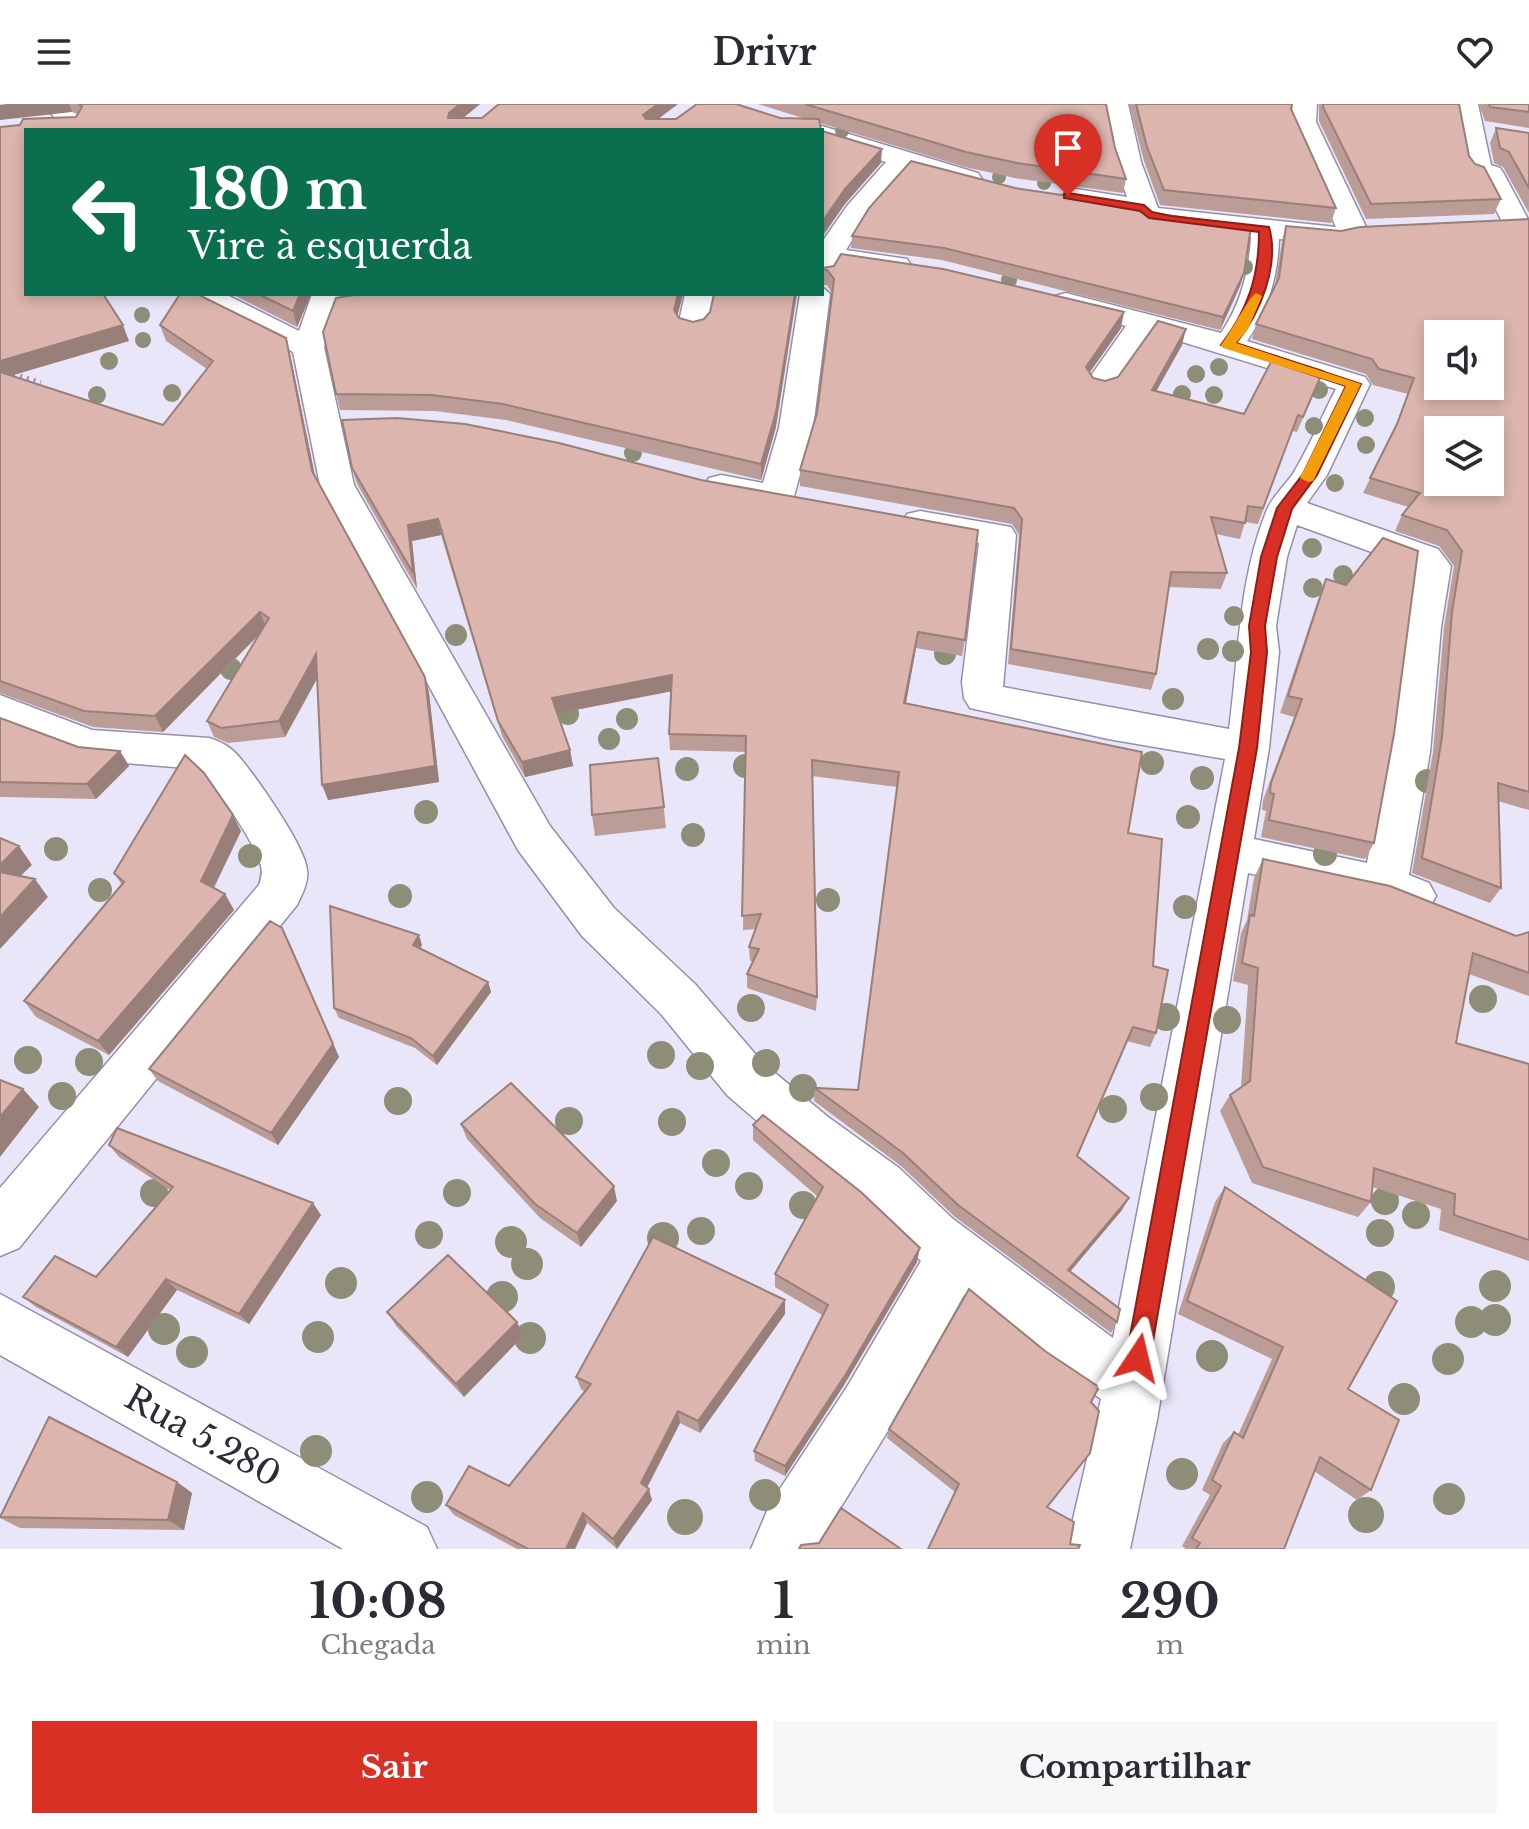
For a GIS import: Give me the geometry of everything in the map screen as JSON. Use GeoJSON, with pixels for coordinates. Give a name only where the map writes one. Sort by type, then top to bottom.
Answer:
{"type":"FeatureCollection","features":[{"type":"Feature","properties":{"kind":"street"},"geometry":{"type":"LineString","coordinates":[[1116,104],[1128,162],[1149,215],[1265,230],[1336,235],[1354,231],[1382,231]]}},
{"type":"Feature","properties":{"kind":"street"},"geometry":{"type":"LineString","coordinates":[[1305,104],[1303,122],[1354,231]]}},
{"type":"Feature","properties":{"kind":"street"},"geometry":{"type":"LineString","coordinates":[[1470,117],[1501,134]]}},
{"type":"Feature","properties":{"kind":"street"},"geometry":{"type":"LineString","coordinates":[[1470,117],[1479,170],[1491,174],[1523,224],[1485,228]]}},
{"type":"Feature","properties":{"kind":"street"},"geometry":{"type":"LineString","coordinates":[[824,135],[1000,186]]}},
{"type":"Feature","properties":{"kind":"street"},"geometry":{"type":"LineString","coordinates":[[824,267],[870,194],[903,160]]}},
{"type":"Feature","properties":{"kind":"street"},"geometry":{"type":"LineString","coordinates":[[1055,194],[1144,208]]}},
{"type":"Feature","properties":{"kind":"street"},"geometry":{"type":"LineString","coordinates":[[1228,345],[1241,329],[1257,294],[1265,262],[1265,230]]}},
{"type":"Feature","properties":{"kind":"street"},"geometry":{"type":"LineString","coordinates":[[824,270],[929,270]]}},
{"type":"Feature","properties":{"kind":"street"},"geometry":{"type":"LineString","coordinates":[[1036,294],[1228,345],[1354,384],[1310,475],[1285,508],[1269,557],[1257,626],[1259,652],[1248,748],[1133,1386],[1098,1549]]}},
{"type":"Feature","properties":{"kind":"street"},"geometry":{"type":"LineString","coordinates":[[206,296],[308,347],[341,422],[337,485],[534,838],[589,910],[678,999],[745,1079],[810,1134],[880,1186],[934,1238],[957,1253],[1062,1339],[1133,1386]]}},
{"type":"Feature","properties":{"kind":"street"},"geometry":{"type":"LineString","coordinates":[[693,326],[700,296]]}},
{"type":"Feature","properties":{"kind":"street"},"geometry":{"type":"LineString","coordinates":[[776,496],[796,428],[818,296]]}},
{"type":"Feature","properties":{"kind":"street"},"geometry":{"type":"LineString","coordinates":[[308,347],[335,299]]}},
{"type":"Feature","properties":{"kind":"street"},"geometry":{"type":"LineString","coordinates":[[1101,384],[1146,322]]}},
{"type":"Feature","properties":{"kind":"street"},"geometry":{"type":"LineString","coordinates":[[689,479],[813,505]]}},
{"type":"Feature","properties":{"kind":"street"},"geometry":{"type":"LineString","coordinates":[[1285,508],[1425,557],[1432,566],[1422,627],[1409,752],[1385,885]]}},
{"type":"Feature","properties":{"kind":"street"},"geometry":{"type":"LineString","coordinates":[[882,517],[998,535],[982,682],[984,698],[1108,724],[1248,748]]}},
{"type":"Feature","properties":{"kind":"street"},"geometry":{"type":"LineString","coordinates":[[0,710],[26,723],[88,745],[209,754],[225,769],[277,848],[285,870],[281,892],[0,1229]]}},
{"type":"Feature","properties":{"kind":"street"},"geometry":{"type":"LineString","coordinates":[[1230,851],[1385,885],[1444,908]]}},
{"type":"Feature","properties":{"kind":"street"},"geometry":{"type":"LineString","coordinates":[[783,1549],[792,1526],[868,1408],[957,1253]]}},
{"type":"Feature","properties":{"kind":"street","name":"Rua 5.280"},"geometry":{"type":"LineString","coordinates":[[0,1323],[405,1549]]}},
{"type":"Feature","properties":{"kind":"path"},"geometry":{"type":"LineString","coordinates":[[0,370],[41,382]]}},
{"type":"Feature","properties":{"kind":"building"},"geometry":{"type":"Polygon","coordinates":[[[79,104],[460,104],[449,113],[448,118],[482,118],[499,104],[658,104],[643,115],[646,119],[676,119],[697,104],[736,104],[780,118],[819,119],[821,128],[24,128],[24,296],[104,296],[123,325],[0,361],[0,127],[20,125],[23,119],[76,117],[82,107],[79,104]]]}},
{"type":"Feature","properties":{"kind":"building"},"geometry":{"type":"Polygon","coordinates":[[[805,104],[1106,104],[1115,148],[1126,179],[966,152],[805,104]]]}},
{"type":"Feature","properties":{"kind":"building"},"geometry":{"type":"Polygon","coordinates":[[[1136,104],[1292,104],[1291,109],[1336,208],[1164,190],[1147,147],[1136,104]]]}},
{"type":"Feature","properties":{"kind":"building"},"geometry":{"type":"Polygon","coordinates":[[[1323,104],[1459,104],[1469,156],[1475,164],[1484,167],[1501,199],[1371,204],[1323,104]]]}},
{"type":"Feature","properties":{"kind":"building"},"geometry":{"type":"Polygon","coordinates":[[[1489,104],[1529,104],[1529,112],[1490,107],[1489,104]]]}},
{"type":"Feature","properties":{"kind":"building"},"geometry":{"type":"Polygon","coordinates":[[[1496,128],[1529,133],[1529,188],[1509,152],[1500,148],[1496,128]]]}},
{"type":"Feature","properties":{"kind":"building"},"geometry":{"type":"Polygon","coordinates":[[[824,132],[882,149],[845,189],[824,219],[824,132]]]}},
{"type":"Feature","properties":{"kind":"building"},"geometry":{"type":"Polygon","coordinates":[[[911,161],[1015,188],[1136,206],[1139,211],[1251,227],[1244,273],[1223,317],[944,248],[852,236],[869,208],[911,161]]]}},
{"type":"Feature","properties":{"kind":"building"},"geometry":{"type":"Polygon","coordinates":[[[1529,219],[1529,792],[1498,783],[1501,888],[1422,858],[1442,737],[1452,612],[1462,551],[1447,530],[1402,515],[1420,493],[1370,478],[1397,424],[1414,378],[1379,369],[1372,359],[1256,324],[1279,278],[1286,226],[1341,231],[1360,227],[1529,219]]]}},
{"type":"Feature","properties":{"kind":"building"},"geometry":{"type":"Polygon","coordinates":[[[841,254],[943,269],[1124,312],[1086,367],[1093,378],[1105,381],[1118,377],[1158,321],[1186,329],[1152,390],[1244,414],[1274,356],[1323,371],[1303,417],[1298,415],[1263,508],[1248,506],[1245,523],[1211,517],[1227,573],[1171,572],[1156,674],[1011,649],[1022,519],[1014,508],[800,470],[817,413],[834,279],[824,268],[834,266],[841,254]]]}},
{"type":"Feature","properties":{"kind":"building"},"geometry":{"type":"Polygon","coordinates":[[[179,296],[201,296],[286,338],[312,471],[425,677],[435,766],[322,785],[316,654],[279,721],[221,728],[207,721],[269,618],[260,612],[155,716],[84,711],[0,681],[0,372],[163,425],[213,361],[160,325],[179,296]]]}},
{"type":"Feature","properties":{"kind":"building"},"geometry":{"type":"Polygon","coordinates":[[[262,296],[299,296],[293,311],[262,296]]]}},
{"type":"Feature","properties":{"kind":"building"},"geometry":{"type":"Polygon","coordinates":[[[678,296],[674,310],[679,318],[693,322],[704,319],[710,312],[714,296],[795,296],[776,412],[761,464],[503,404],[432,395],[336,394],[323,332],[336,298],[678,296]]]}},
{"type":"Feature","properties":{"kind":"building"},"geometry":{"type":"Polygon","coordinates":[[[397,418],[465,424],[559,443],[701,480],[978,530],[965,640],[918,632],[904,703],[1142,752],[1128,833],[1162,839],[1153,966],[1168,970],[1156,1033],[1133,1027],[1077,1156],[1129,1198],[1068,1270],[1120,1309],[1117,1322],[958,1205],[903,1153],[815,1088],[858,1090],[899,772],[812,760],[817,997],[747,974],[759,949],[749,947],[761,914],[742,916],[746,736],[669,734],[672,675],[552,698],[570,750],[522,762],[498,721],[438,519],[408,525],[413,573],[352,468],[342,420],[397,418]]]}},
{"type":"Feature","properties":{"kind":"building"},"geometry":{"type":"Polygon","coordinates":[[[1383,538],[1418,551],[1394,734],[1374,843],[1269,820],[1274,794],[1270,793],[1271,783],[1302,699],[1288,696],[1326,579],[1346,585],[1383,538]]]}},
{"type":"Feature","properties":{"kind":"building"},"geometry":{"type":"Polygon","coordinates":[[[0,718],[78,747],[120,751],[87,784],[0,782],[0,718]]]}},
{"type":"Feature","properties":{"kind":"building"},"geometry":{"type":"Polygon","coordinates":[[[185,755],[204,773],[233,815],[201,881],[225,894],[98,1041],[24,1001],[124,882],[114,873],[185,755]]]}},
{"type":"Feature","properties":{"kind":"building"},"geometry":{"type":"Polygon","coordinates":[[[658,758],[664,807],[592,815],[590,765],[658,758]]]}},
{"type":"Feature","properties":{"kind":"building"},"geometry":{"type":"Polygon","coordinates":[[[0,838],[19,846],[0,865],[0,838]]]}},
{"type":"Feature","properties":{"kind":"building"},"geometry":{"type":"Polygon","coordinates":[[[1263,859],[1390,886],[1516,936],[1529,932],[1529,973],[1473,953],[1456,1043],[1529,1064],[1529,1240],[1454,1215],[1455,1194],[1374,1168],[1371,1202],[1263,1167],[1230,1095],[1250,1081],[1258,968],[1242,963],[1250,915],[1254,916],[1263,859]]]}},
{"type":"Feature","properties":{"kind":"building"},"geometry":{"type":"Polygon","coordinates":[[[0,872],[35,879],[0,917],[0,872]]]}},
{"type":"Feature","properties":{"kind":"building"},"geometry":{"type":"Polygon","coordinates":[[[330,906],[419,935],[413,945],[488,982],[433,1056],[411,1038],[334,1008],[330,906]]]}},
{"type":"Feature","properties":{"kind":"building"},"geometry":{"type":"Polygon","coordinates":[[[270,921],[282,928],[333,1044],[271,1133],[149,1069],[270,921]]]}},
{"type":"Feature","properties":{"kind":"building"},"geometry":{"type":"Polygon","coordinates":[[[0,1080],[23,1089],[0,1117],[0,1080]]]}},
{"type":"Feature","properties":{"kind":"building"},"geometry":{"type":"Polygon","coordinates":[[[511,1083],[614,1186],[577,1233],[535,1204],[461,1124],[511,1083]]]}},
{"type":"Feature","properties":{"kind":"building"},"geometry":{"type":"Polygon","coordinates":[[[763,1115],[861,1192],[920,1248],[846,1374],[785,1466],[754,1451],[828,1305],[775,1274],[823,1187],[753,1125],[763,1115]]]}},
{"type":"Feature","properties":{"kind":"building"},"geometry":{"type":"Polygon","coordinates":[[[117,1128],[313,1203],[239,1314],[166,1279],[116,1347],[23,1297],[55,1256],[96,1277],[173,1187],[109,1145],[117,1128]]]}},
{"type":"Feature","properties":{"kind":"building"},"geometry":{"type":"Polygon","coordinates":[[[1225,1187],[1397,1301],[1348,1389],[1399,1420],[1371,1490],[1320,1457],[1284,1549],[1196,1549],[1200,1543],[1192,1538],[1221,1486],[1212,1480],[1234,1432],[1243,1438],[1283,1347],[1187,1301],[1225,1187]]]}},
{"type":"Feature","properties":{"kind":"building"},"geometry":{"type":"Polygon","coordinates":[[[653,1237],[785,1300],[698,1421],[678,1411],[641,1483],[649,1489],[613,1539],[583,1513],[566,1549],[528,1549],[446,1505],[469,1466],[509,1486],[591,1384],[576,1377],[653,1237]]]}},
{"type":"Feature","properties":{"kind":"building"},"geometry":{"type":"Polygon","coordinates":[[[448,1255],[517,1322],[456,1384],[387,1312],[448,1255]]]}},
{"type":"Feature","properties":{"kind":"building"},"geometry":{"type":"Polygon","coordinates":[[[969,1289],[1045,1351],[1099,1387],[1091,1402],[1099,1411],[1090,1453],[1047,1507],[1074,1522],[1070,1544],[1080,1545],[1078,1549],[928,1549],[959,1484],[889,1429],[969,1289]]]}},
{"type":"Feature","properties":{"kind":"building"},"geometry":{"type":"Polygon","coordinates":[[[49,1417],[177,1482],[168,1520],[0,1517],[49,1417]]]}},
{"type":"Feature","properties":{"kind":"building"},"geometry":{"type":"Polygon","coordinates":[[[841,1508],[901,1549],[799,1549],[801,1545],[819,1543],[841,1508]]]}},
{"type":"Feature","properties":{"kind":"slow traffic"},"geometry":{"type":"LineString","coordinates":[[1256,296],[1241,329],[1228,345],[1354,384],[1308,478]]}},
{"type":"Feature","properties":{"kind":"route"},"geometry":{"type":"LineString","coordinates":[[1068,196],[1144,208],[1149,215],[1171,219],[1265,230],[1265,262],[1257,294],[1241,329],[1228,345],[1354,384],[1310,475],[1285,508],[1269,557],[1257,626],[1259,652],[1248,748],[1138,1358]]}}]}
